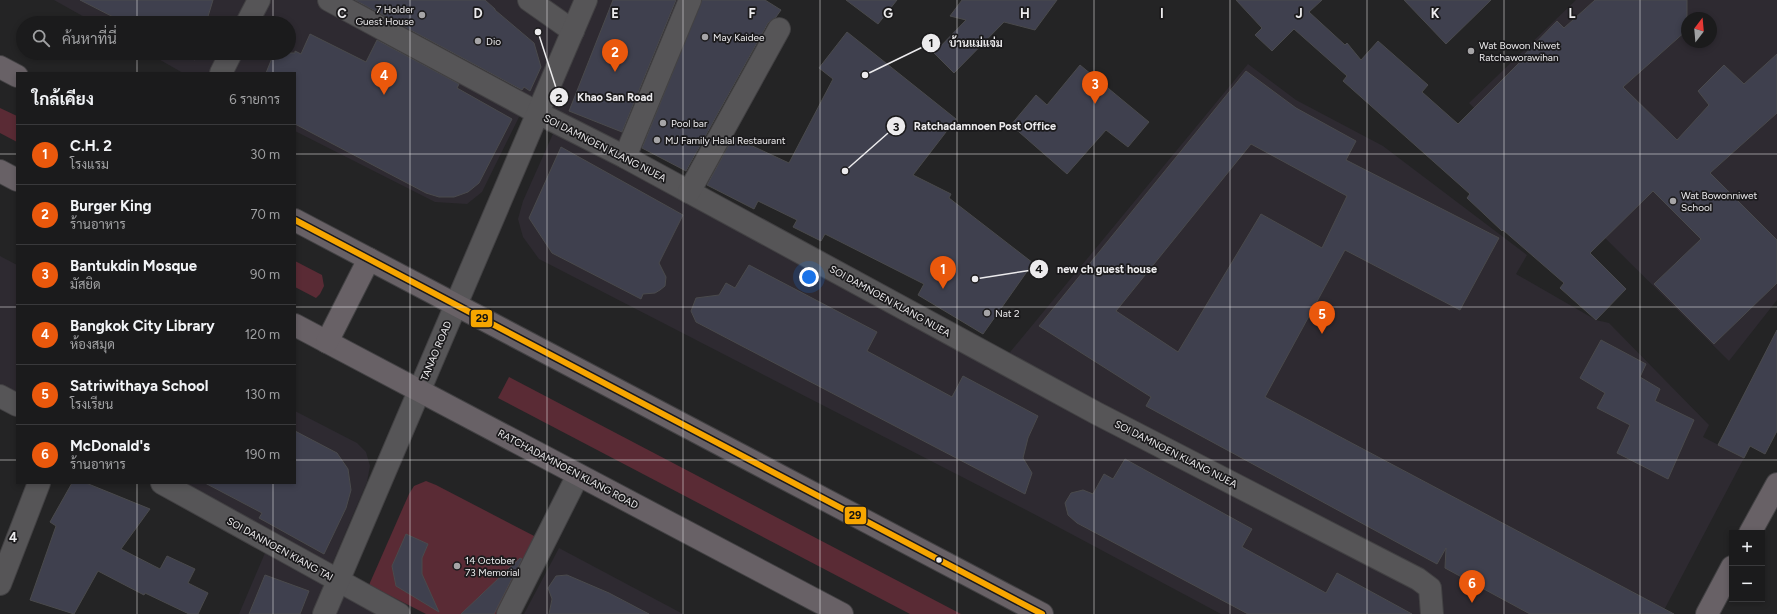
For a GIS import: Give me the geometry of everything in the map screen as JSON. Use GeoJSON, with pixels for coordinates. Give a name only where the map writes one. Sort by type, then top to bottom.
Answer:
{"type":"FeatureCollection","features":[{"type":"Feature","properties":{"kind":"main road"},"geometry":{"type":"LineString","coordinates":[[0,67],[16,75]]}},
{"type":"Feature","properties":{"kind":"main road"},"geometry":{"type":"LineString","coordinates":[[0,171],[16,179]]}},
{"type":"Feature","properties":{"kind":"main road"},"geometry":{"type":"LineString","coordinates":[[296,221],[1042,614]]}},
{"type":"Feature","properties":{"kind":"main road"},"geometry":{"type":"LineString","coordinates":[[327,342],[369,259]]}},
{"type":"Feature","properties":{"kind":"main road","name":"RATCHADAMNOEN KLANG ROAD"},"geometry":{"type":"LineString","coordinates":[[296,326],[842,614]]}},
{"type":"Feature","properties":{"kind":"main road"},"geometry":{"type":"LineString","coordinates":[[1752,530],[1777,484]]}},
{"type":"Feature","properties":{"kind":"main road"},"geometry":{"type":"LineString","coordinates":[[1707,614],[1729,573]]}},
{"type":"Feature","properties":{"kind":"street"},"geometry":{"type":"LineString","coordinates":[[251,16],[259,0]]}},
{"type":"Feature","properties":{"kind":"street","name":"SOI DAMNOEN KLANG NUEA"},"geometry":{"type":"LineString","coordinates":[[329,0],[538,113],[625,157],[1096,413],[1418,580],[1430,588],[1432,614]]}},
{"type":"Feature","properties":{"kind":"street"},"geometry":{"type":"LineString","coordinates":[[529,0],[573,31]]}},
{"type":"Feature","properties":{"kind":"street","name":"TANAO ROAD"},"geometry":{"type":"LineString","coordinates":[[324,614],[586,0]]}},
{"type":"Feature","properties":{"kind":"street"},"geometry":{"type":"LineString","coordinates":[[625,157],[690,0]]}},
{"type":"Feature","properties":{"kind":"street"},"geometry":{"type":"LineString","coordinates":[[689,192],[779,29]]}},
{"type":"Feature","properties":{"kind":"street"},"geometry":{"type":"LineString","coordinates":[[222,72],[228,60]]}},
{"type":"Feature","properties":{"kind":"street"},"geometry":{"type":"LineString","coordinates":[[0,396],[16,404]]}},
{"type":"Feature","properties":{"kind":"street"},"geometry":{"type":"LineString","coordinates":[[508,614],[578,474]]}},
{"type":"Feature","properties":{"kind":"street"},"geometry":{"type":"LineString","coordinates":[[0,584],[39,484]]}},
{"type":"Feature","properties":{"kind":"street","name":"SOI DANNOEN KIANG TAI"},"geometry":{"type":"LineString","coordinates":[[164,484],[399,614]]}},
{"type":"Feature","properties":{"kind":"shaded area"},"geometry":{"type":"Polygon","coordinates":[[[54,0],[696,0],[632,149],[1006,357],[1248,64],[1296,100],[1383,146],[1527,255],[1516,274],[1596,320],[1609,323],[1709,425],[1703,437],[1744,458],[1662,614],[1221,614],[1032,513],[539,259],[523,237],[518,219],[523,201],[556,127],[522,111],[482,192],[467,204],[435,202],[296,132],[296,72],[181,72],[160,60],[296,60],[296,16],[83,16],[54,0]]]}},
{"type":"Feature","properties":{"kind":"shaded area","name":"Wat Bowonniwet School"},"geometry":{"type":"Polygon","coordinates":[[[1576,0],[1777,0],[1777,300],[1729,361],[1469,103],[1576,0]]]}},
{"type":"Feature","properties":{"kind":"shaded area"},"geometry":{"type":"Polygon","coordinates":[[[0,108],[16,116],[16,141],[0,133],[0,108]]]}},
{"type":"Feature","properties":{"kind":"shaded area"},"geometry":{"type":"Polygon","coordinates":[[[0,256],[16,264],[16,400],[0,391],[0,256]]]}},
{"type":"Feature","properties":{"kind":"shaded area"},"geometry":{"type":"Polygon","coordinates":[[[296,262],[322,275],[324,286],[316,298],[296,288],[296,262]]]}},
{"type":"Feature","properties":{"kind":"shaded area"},"geometry":{"type":"Polygon","coordinates":[[[509,377],[961,614],[910,614],[498,398],[509,377]]]}},
{"type":"Feature","properties":{"kind":"shaded area"},"geometry":{"type":"Polygon","coordinates":[[[296,412],[357,443],[366,452],[370,466],[367,482],[330,569],[172,484],[296,484],[296,412]]]}},
{"type":"Feature","properties":{"kind":"shaded area"},"geometry":{"type":"Polygon","coordinates":[[[426,481],[540,539],[501,614],[426,614],[369,585],[409,494],[414,486],[426,481]]]}},
{"type":"Feature","properties":{"kind":"shaded area"},"geometry":{"type":"Polygon","coordinates":[[[559,548],[683,614],[524,614],[559,548]]]}},
{"type":"Feature","properties":{"kind":"shaded area"},"geometry":{"type":"Polygon","coordinates":[[[265,553],[385,614],[239,614],[265,553]]]}},
{"type":"Feature","properties":{"kind":"building"},"geometry":{"type":"Polygon","coordinates":[[[80,0],[213,0],[208,16],[111,16],[80,0]]]}},
{"type":"Feature","properties":{"kind":"building"},"geometry":{"type":"Polygon","coordinates":[[[355,0],[485,0],[534,43],[541,67],[530,91],[524,87],[522,90],[355,0]]]}},
{"type":"Feature","properties":{"kind":"building"},"geometry":{"type":"Polygon","coordinates":[[[613,0],[676,0],[622,132],[569,111],[613,0]]]}},
{"type":"Feature","properties":{"kind":"building"},"geometry":{"type":"Polygon","coordinates":[[[702,0],[765,0],[781,10],[776,17],[768,23],[686,171],[642,148],[702,0]]]}},
{"type":"Feature","properties":{"kind":"building"},"geometry":{"type":"Polygon","coordinates":[[[846,0],[897,0],[878,24],[846,0]]]}},
{"type":"Feature","properties":{"kind":"building"},"geometry":{"type":"Polygon","coordinates":[[[962,0],[1057,0],[1035,30],[1004,22],[954,73],[934,53],[966,20],[950,16],[962,0]]]}},
{"type":"Feature","properties":{"kind":"building","name":"Wat Bowonniwet School"},"geometry":{"type":"Polygon","coordinates":[[[1236,0],[1322,0],[1309,12],[1345,45],[1347,43],[1361,60],[1378,41],[1428,85],[1422,92],[1458,124],[1522,60],[1520,59],[1557,21],[1564,28],[1595,0],[1687,0],[1687,12],[1681,12],[1681,35],[1623,87],[1677,140],[1709,105],[1698,91],[1724,65],[1744,84],[1777,54],[1777,113],[1710,173],[1777,240],[1777,283],[1714,344],[1654,284],[1701,239],[1653,191],[1590,253],[1626,289],[1596,320],[1560,288],[1564,283],[1503,230],[1502,231],[1467,198],[1470,194],[1343,81],[1347,76],[1294,29],[1272,51],[1255,35],[1262,28],[1236,0]]]}},
{"type":"Feature","properties":{"kind":"building"},"geometry":{"type":"Polygon","coordinates":[[[1404,0],[1491,0],[1446,44],[1404,0]]]}},
{"type":"Feature","properties":{"kind":"building"},"geometry":{"type":"Polygon","coordinates":[[[847,32],[956,119],[913,175],[951,194],[949,198],[1033,263],[983,334],[918,295],[924,284],[825,234],[821,241],[793,227],[797,220],[758,201],[754,209],[707,185],[733,137],[789,163],[833,79],[819,68],[847,32]]]}},
{"type":"Feature","properties":{"kind":"building"},"geometry":{"type":"Polygon","coordinates":[[[310,34],[366,62],[377,40],[459,84],[457,88],[512,119],[479,183],[468,192],[454,197],[439,197],[426,193],[296,125],[296,72],[266,72],[271,60],[296,60],[296,52],[301,54],[310,34]]]}},
{"type":"Feature","properties":{"kind":"building"},"geometry":{"type":"Polygon","coordinates":[[[1080,65],[1149,122],[1128,147],[1106,130],[1067,174],[1011,125],[1036,95],[1047,105],[1080,65]]]}},
{"type":"Feature","properties":{"kind":"building"},"geometry":{"type":"Polygon","coordinates":[[[1246,71],[1296,108],[1356,141],[1346,160],[1499,238],[1460,310],[1345,250],[1265,397],[1674,614],[1530,614],[1445,568],[1446,548],[1437,564],[1146,406],[1151,397],[1039,326],[1246,71]],[[1251,144],[1116,311],[1178,352],[1261,214],[1322,248],[1347,196],[1251,144]]]}},
{"type":"Feature","properties":{"kind":"building"},"geometry":{"type":"Polygon","coordinates":[[[561,147],[683,215],[659,263],[666,277],[665,286],[660,290],[655,293],[643,294],[641,299],[552,253],[529,218],[561,147]]]}},
{"type":"Feature","properties":{"kind":"building"},"geometry":{"type":"Polygon","coordinates":[[[749,265],[877,332],[867,351],[952,397],[963,376],[1038,416],[1028,438],[1023,458],[1032,473],[1025,494],[696,322],[691,311],[696,298],[719,295],[726,283],[735,288],[749,265]]]}},
{"type":"Feature","properties":{"kind":"building"},"geometry":{"type":"Polygon","coordinates":[[[1777,330],[1777,431],[1765,454],[1750,446],[1744,458],[1718,445],[1777,330]]]}},
{"type":"Feature","properties":{"kind":"building"},"geometry":{"type":"Polygon","coordinates":[[[1601,340],[1646,364],[1640,377],[1660,389],[1655,401],[1694,420],[1668,479],[1617,453],[1630,425],[1597,408],[1605,393],[1580,378],[1601,340]]]}},
{"type":"Feature","properties":{"kind":"building"},"geometry":{"type":"Polygon","coordinates":[[[296,432],[337,453],[348,469],[351,490],[346,508],[324,554],[259,518],[262,513],[207,484],[296,484],[296,432]]]}},
{"type":"Feature","properties":{"kind":"building"},"geometry":{"type":"Polygon","coordinates":[[[1125,459],[1252,529],[1242,547],[1326,593],[1337,573],[1412,614],[1248,614],[1077,523],[1068,515],[1065,503],[1071,493],[1083,490],[1093,494],[1104,474],[1113,479],[1125,459]]]}},
{"type":"Feature","properties":{"kind":"building"},"geometry":{"type":"Polygon","coordinates":[[[71,484],[88,484],[150,509],[121,549],[160,569],[167,556],[195,569],[188,583],[208,593],[198,614],[189,614],[145,593],[144,595],[98,571],[74,614],[30,600],[56,526],[50,522],[71,484]]]}},
{"type":"Feature","properties":{"kind":"building"},"geometry":{"type":"Polygon","coordinates":[[[406,534],[428,544],[422,558],[422,574],[439,612],[396,586],[392,566],[406,534]]]}},
{"type":"Feature","properties":{"kind":"building"},"geometry":{"type":"Polygon","coordinates":[[[520,558],[522,559],[494,614],[461,614],[520,558]]]}},
{"type":"Feature","properties":{"kind":"building"},"geometry":{"type":"Polygon","coordinates":[[[265,575],[309,591],[300,614],[249,614],[265,575]]]}},
{"type":"Feature","properties":{"kind":"building"},"geometry":{"type":"Polygon","coordinates":[[[567,575],[609,593],[649,614],[549,614],[552,599],[548,588],[556,576],[567,575]]]}},
{"type":"Feature","properties":{"kind":"transit line","name":"29"},"geometry":{"type":"LineString","coordinates":[[296,221],[1042,614]]}},
{"type":"Feature","properties":{"kind":"place","name":"7 Holder Guest House"},"geometry":{"type":"Point","coordinates":[422,15]}},
{"type":"Feature","properties":{"kind":"place","name":"Khao San Road"},"geometry":{"type":"Point","coordinates":[538,32]}},
{"type":"Feature","properties":{"kind":"place","name":"May Kaidee"},"geometry":{"type":"Point","coordinates":[705,37]}},
{"type":"Feature","properties":{"kind":"place","name":"Dio"},"geometry":{"type":"Point","coordinates":[478,41]}},
{"type":"Feature","properties":{"kind":"place","name":"Wat Bowon Niwet Ratchaworawihan"},"geometry":{"type":"Point","coordinates":[1471,51]}},
{"type":"Feature","properties":{"kind":"place","name":"Burger King"},"geometry":{"type":"Point","coordinates":[615,72]}},
{"type":"Feature","properties":{"kind":"place","name":"บ้านแม่แจ่ม"},"geometry":{"type":"Point","coordinates":[865,75]}},
{"type":"Feature","properties":{"kind":"place","name":"Bangkok City Library"},"geometry":{"type":"Point","coordinates":[384,95]}},
{"type":"Feature","properties":{"kind":"place","name":"Bantukdin Mosque"},"geometry":{"type":"Point","coordinates":[1095,104]}},
{"type":"Feature","properties":{"kind":"place","name":"Pool bar"},"geometry":{"type":"Point","coordinates":[663,123]}},
{"type":"Feature","properties":{"kind":"place","name":"MJ Family Halal Restaurant"},"geometry":{"type":"Point","coordinates":[657,140]}},
{"type":"Feature","properties":{"kind":"place","name":"Ratchadamnoen Post Office"},"geometry":{"type":"Point","coordinates":[845,171]}},
{"type":"Feature","properties":{"kind":"place","name":"Wat Bowonniwet School"},"geometry":{"type":"Point","coordinates":[1673,201]}},
{"type":"Feature","properties":{"kind":"place","name":"new ch guest house"},"geometry":{"type":"Point","coordinates":[975,279]}},
{"type":"Feature","properties":{"kind":"place","name":"C.H. 2"},"geometry":{"type":"Point","coordinates":[943,289]}},
{"type":"Feature","properties":{"kind":"place","name":"Nat 2"},"geometry":{"type":"Point","coordinates":[987,313]}},
{"type":"Feature","properties":{"kind":"place","name":"Satriwithaya School"},"geometry":{"type":"Point","coordinates":[1322,334]}},
{"type":"Feature","properties":{"kind":"place","name":"14 October 73 Memorial"},"geometry":{"type":"Point","coordinates":[457,566]}},
{"type":"Feature","properties":{"kind":"place","name":"McDonald's"},"geometry":{"type":"Point","coordinates":[1472,603]}}]}
